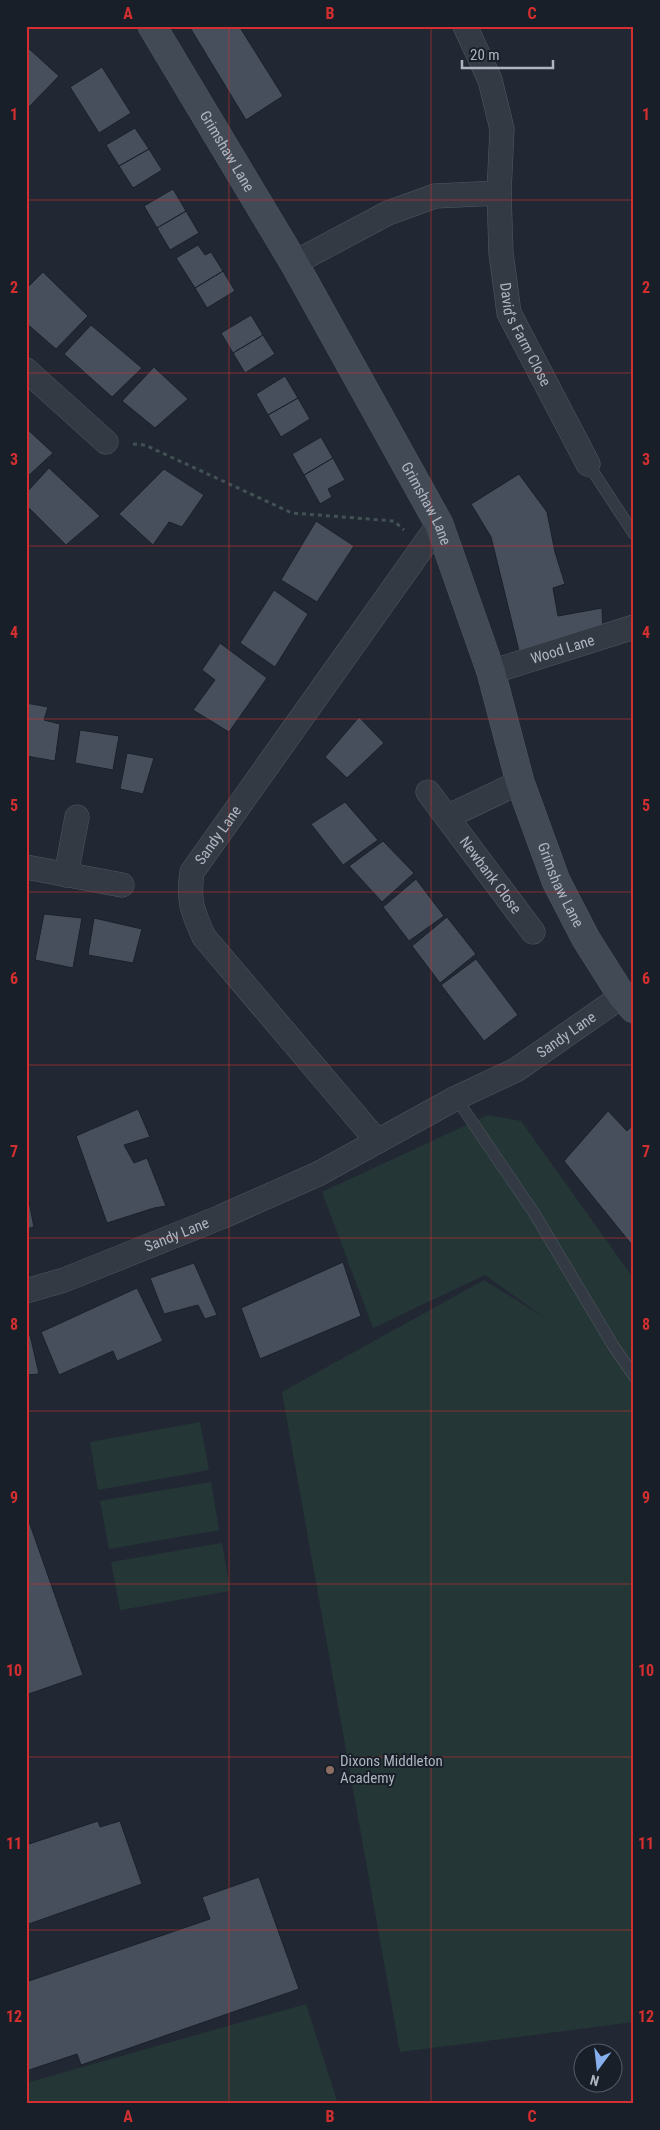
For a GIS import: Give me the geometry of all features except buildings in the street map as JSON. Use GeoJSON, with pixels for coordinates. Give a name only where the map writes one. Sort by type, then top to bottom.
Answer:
{"type":"FeatureCollection","features":[{"type":"Feature","properties":{"kind":"main road","name":"Grimshaw Lane"},"geometry":{"type":"LineString","coordinates":[[152,26],[294,263],[439,524],[491,672],[520,782],[556,881],[586,939],[628,1003]]}},
{"type":"Feature","properties":{"kind":"street","name":"David's Farm Close"},"geometry":{"type":"LineString","coordinates":[[465,26],[490,80],[502,129],[499,193],[501,253],[509,313],[588,464]]}},
{"type":"Feature","properties":{"kind":"street"},"geometry":{"type":"LineString","coordinates":[[294,263],[388,213],[435,196],[499,193]]}},
{"type":"Feature","properties":{"kind":"street"},"geometry":{"type":"LineString","coordinates":[[26,370],[106,442]]}},
{"type":"Feature","properties":{"kind":"street","name":"Sandy Lane"},"geometry":{"type":"LineString","coordinates":[[377,1141],[204,937],[192,910],[190,888],[192,872],[439,524]]}},
{"type":"Feature","properties":{"kind":"street","name":"Wood Lane"},"geometry":{"type":"LineString","coordinates":[[491,672],[634,627]]}},
{"type":"Feature","properties":{"kind":"street"},"geometry":{"type":"LineString","coordinates":[[447,817],[520,782]]}},
{"type":"Feature","properties":{"kind":"street","name":"Newbank Close"},"geometry":{"type":"LineString","coordinates":[[428,792],[533,932]]}},
{"type":"Feature","properties":{"kind":"street"},"geometry":{"type":"LineString","coordinates":[[66,875],[77,817]]}},
{"type":"Feature","properties":{"kind":"street"},"geometry":{"type":"LineString","coordinates":[[26,867],[122,885]]}},
{"type":"Feature","properties":{"kind":"street","name":"Sandy Lane"},"geometry":{"type":"LineString","coordinates":[[26,1291],[64,1280],[221,1217],[318,1174],[456,1098],[516,1070],[628,1003]]}},
{"type":"Feature","properties":{"kind":"lane"},"geometry":{"type":"LineString","coordinates":[[588,464],[634,534]]}},
{"type":"Feature","properties":{"kind":"lane"},"geometry":{"type":"LineString","coordinates":[[456,1098],[534,1213],[614,1347],[634,1376]]}},
{"type":"Feature","properties":{"kind":"path"},"geometry":{"type":"LineString","coordinates":[[106,442],[145,445],[292,513],[394,521],[423,546]]}},
{"type":"Feature","properties":{"kind":"shaded area"},"geometry":{"type":"Polygon","coordinates":[[[488,1115],[521,1121],[634,1279],[634,2022],[400,2052],[282,1392],[484,1280],[545,1318],[485,1275],[373,1328],[322,1192],[488,1115]]]}},
{"type":"Feature","properties":{"kind":"shaded area"},"geometry":{"type":"Polygon","coordinates":[[[200,1422],[209,1470],[98,1490],[90,1442],[200,1422]]]}},
{"type":"Feature","properties":{"kind":"shaded area"},"geometry":{"type":"Polygon","coordinates":[[[211,1482],[219,1530],[109,1549],[100,1501],[211,1482]]]}},
{"type":"Feature","properties":{"kind":"shaded area"},"geometry":{"type":"Polygon","coordinates":[[[222,1543],[230,1591],[120,1610],[111,1562],[222,1543]]]}},
{"type":"Feature","properties":{"kind":"shaded area"},"geometry":{"type":"Polygon","coordinates":[[[306,2004],[338,2104],[26,2104],[26,2083],[306,2004]]]}},
{"type":"Feature","properties":{"kind":"place","name":"Dixons Middleton Academy"},"geometry":{"type":"Point","coordinates":[330,1770]}}]}
